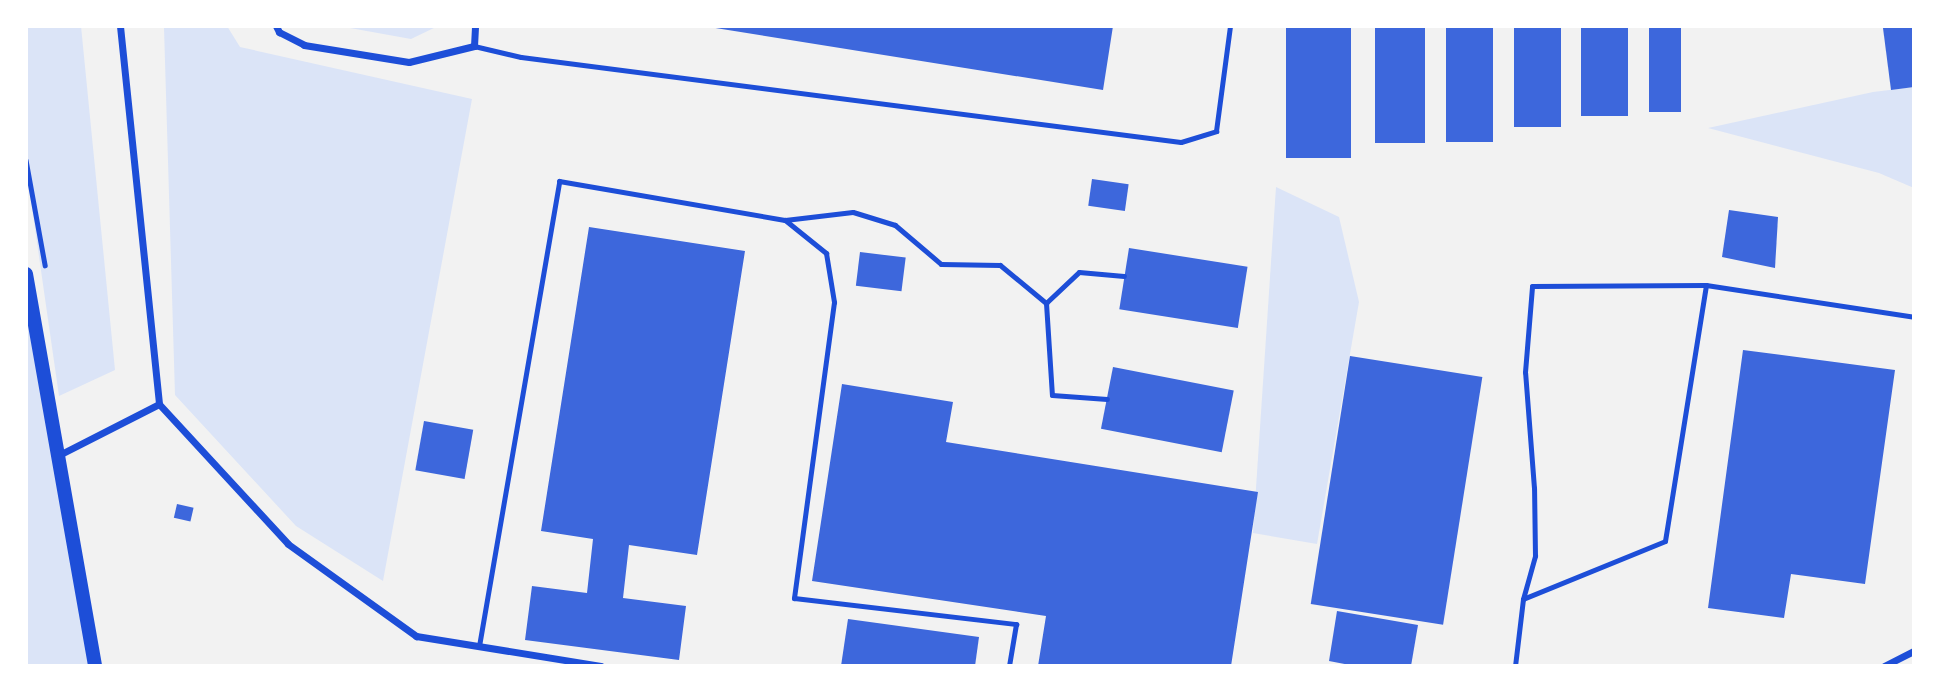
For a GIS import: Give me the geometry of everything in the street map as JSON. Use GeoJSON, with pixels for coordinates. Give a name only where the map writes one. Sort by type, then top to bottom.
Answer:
{"type":"FeatureCollection","features":[{"type":"Feature","properties":{"kind":"main road"},"geometry":{"type":"LineString","coordinates":[[26,274],[95,666]]}},
{"type":"Feature","properties":{"kind":"street"},"geometry":{"type":"LineString","coordinates":[[120,26],[159,404],[288,544],[416,636],[601,666]]}},
{"type":"Feature","properties":{"kind":"street"},"geometry":{"type":"LineString","coordinates":[[276,26],[279,32],[304,45],[410,62],[474,46],[475,26]]}},
{"type":"Feature","properties":{"kind":"street"},"geometry":{"type":"LineString","coordinates":[[59,455],[159,404]]}},
{"type":"Feature","properties":{"kind":"street"},"geometry":{"type":"LineString","coordinates":[[1884,666],[1914,651]]}},
{"type":"Feature","properties":{"kind":"lane"},"geometry":{"type":"LineString","coordinates":[[474,46],[521,57],[1181,142],[1216,131],[1230,26]]}},
{"type":"Feature","properties":{"kind":"lane"},"geometry":{"type":"LineString","coordinates":[[479,646],[559,181],[785,220],[853,212],[895,225],[941,264],[1000,265],[1046,303],[1052,395],[1107,399]]}},
{"type":"Feature","properties":{"kind":"lane"},"geometry":{"type":"LineString","coordinates":[[785,220],[826,253],[834,302],[794,598],[1016,624],[1009,666]]}},
{"type":"Feature","properties":{"kind":"lane"},"geometry":{"type":"LineString","coordinates":[[1046,303],[1079,272],[1124,276]]}},
{"type":"Feature","properties":{"kind":"lane"},"geometry":{"type":"LineString","coordinates":[[1523,599],[1665,541],[1706,285]]}},
{"type":"Feature","properties":{"kind":"lane"},"geometry":{"type":"LineString","coordinates":[[1515,666],[1523,599],[1535,556],[1534,488],[1525,372],[1532,286],[1706,285],[1914,317]]}},
{"type":"Feature","properties":{"kind":"shaded area"},"geometry":{"type":"Polygon","coordinates":[[[26,26],[81,26],[115,370],[59,396],[26,166],[26,26]]]}},
{"type":"Feature","properties":{"kind":"shaded area"},"geometry":{"type":"Polygon","coordinates":[[[227,26],[240,47],[472,99],[383,581],[296,526],[175,395],[164,28],[227,26]]]}},
{"type":"Feature","properties":{"kind":"shaded area"},"geometry":{"type":"Polygon","coordinates":[[[339,26],[438,26],[411,39],[339,26]]]}},
{"type":"Feature","properties":{"kind":"shaded area"},"geometry":{"type":"Polygon","coordinates":[[[1914,87],[1914,188],[1879,173],[1708,128],[1873,92],[1914,87]]]}},
{"type":"Feature","properties":{"kind":"shaded area"},"geometry":{"type":"Polygon","coordinates":[[[1276,187],[1339,217],[1359,302],[1317,544],[1253,533],[1276,187]]]}},
{"type":"Feature","properties":{"kind":"shaded area"},"geometry":{"type":"Polygon","coordinates":[[[26,274],[95,666],[26,666],[26,274]]]}},
{"type":"Feature","properties":{"kind":"building"},"geometry":{"type":"Polygon","coordinates":[[[703,26],[1113,26],[1103,90],[703,26]]]}},
{"type":"Feature","properties":{"kind":"building"},"geometry":{"type":"Polygon","coordinates":[[[1286,26],[1351,26],[1351,158],[1286,158],[1286,26]]]}},
{"type":"Feature","properties":{"kind":"building"},"geometry":{"type":"Polygon","coordinates":[[[1375,26],[1425,26],[1425,143],[1375,143],[1375,26]]]}},
{"type":"Feature","properties":{"kind":"building"},"geometry":{"type":"Polygon","coordinates":[[[1446,26],[1493,26],[1493,142],[1446,142],[1446,26]]]}},
{"type":"Feature","properties":{"kind":"building"},"geometry":{"type":"Polygon","coordinates":[[[1514,26],[1561,26],[1561,127],[1514,127],[1514,26]]]}},
{"type":"Feature","properties":{"kind":"building"},"geometry":{"type":"Polygon","coordinates":[[[1581,26],[1628,26],[1628,116],[1581,116],[1581,26]]]}},
{"type":"Feature","properties":{"kind":"building"},"geometry":{"type":"Polygon","coordinates":[[[1649,26],[1681,26],[1681,112],[1649,112],[1649,26]]]}},
{"type":"Feature","properties":{"kind":"building"},"geometry":{"type":"Polygon","coordinates":[[[1914,26],[1914,87],[1891,90],[1883,28],[1914,26]]]}},
{"type":"Feature","properties":{"kind":"building"},"geometry":{"type":"Polygon","coordinates":[[[1092,179],[1129,184],[1125,211],[1088,206],[1092,179]]]}},
{"type":"Feature","properties":{"kind":"building"},"geometry":{"type":"Polygon","coordinates":[[[1729,210],[1778,217],[1775,268],[1722,257],[1729,210]]]}},
{"type":"Feature","properties":{"kind":"building"},"geometry":{"type":"Polygon","coordinates":[[[589,227],[745,251],[697,555],[629,545],[623,598],[686,606],[679,660],[525,640],[532,586],[587,593],[593,539],[541,531],[589,227]]]}},
{"type":"Feature","properties":{"kind":"building"},"geometry":{"type":"Polygon","coordinates":[[[1129,248],[1248,267],[1238,328],[1119,309],[1129,248]]]}},
{"type":"Feature","properties":{"kind":"building"},"geometry":{"type":"Polygon","coordinates":[[[860,252],[906,258],[902,291],[856,286],[860,252]]]}},
{"type":"Feature","properties":{"kind":"building"},"geometry":{"type":"Polygon","coordinates":[[[1743,350],[1895,370],[1865,584],[1791,574],[1784,618],[1708,608],[1743,350]]]}},
{"type":"Feature","properties":{"kind":"building"},"geometry":{"type":"Polygon","coordinates":[[[1350,356],[1482,377],[1443,625],[1311,604],[1350,356]]]}},
{"type":"Feature","properties":{"kind":"building"},"geometry":{"type":"Polygon","coordinates":[[[1113,367],[1234,390],[1222,452],[1101,429],[1113,367]]]}},
{"type":"Feature","properties":{"kind":"building"},"geometry":{"type":"Polygon","coordinates":[[[842,384],[953,402],[946,442],[1258,492],[1231,666],[1038,666],[1046,616],[812,581],[842,384]]]}},
{"type":"Feature","properties":{"kind":"building"},"geometry":{"type":"Polygon","coordinates":[[[424,421],[473,430],[465,479],[415,470],[424,421]]]}},
{"type":"Feature","properties":{"kind":"building"},"geometry":{"type":"Polygon","coordinates":[[[177,504],[194,508],[190,521],[174,518],[177,504]]]}},
{"type":"Feature","properties":{"kind":"building"},"geometry":{"type":"Polygon","coordinates":[[[1337,611],[1418,625],[1411,666],[1355,666],[1329,661],[1337,611]]]}},
{"type":"Feature","properties":{"kind":"building"},"geometry":{"type":"Polygon","coordinates":[[[848,619],[979,637],[975,666],[841,666],[848,619]]]}}]}
